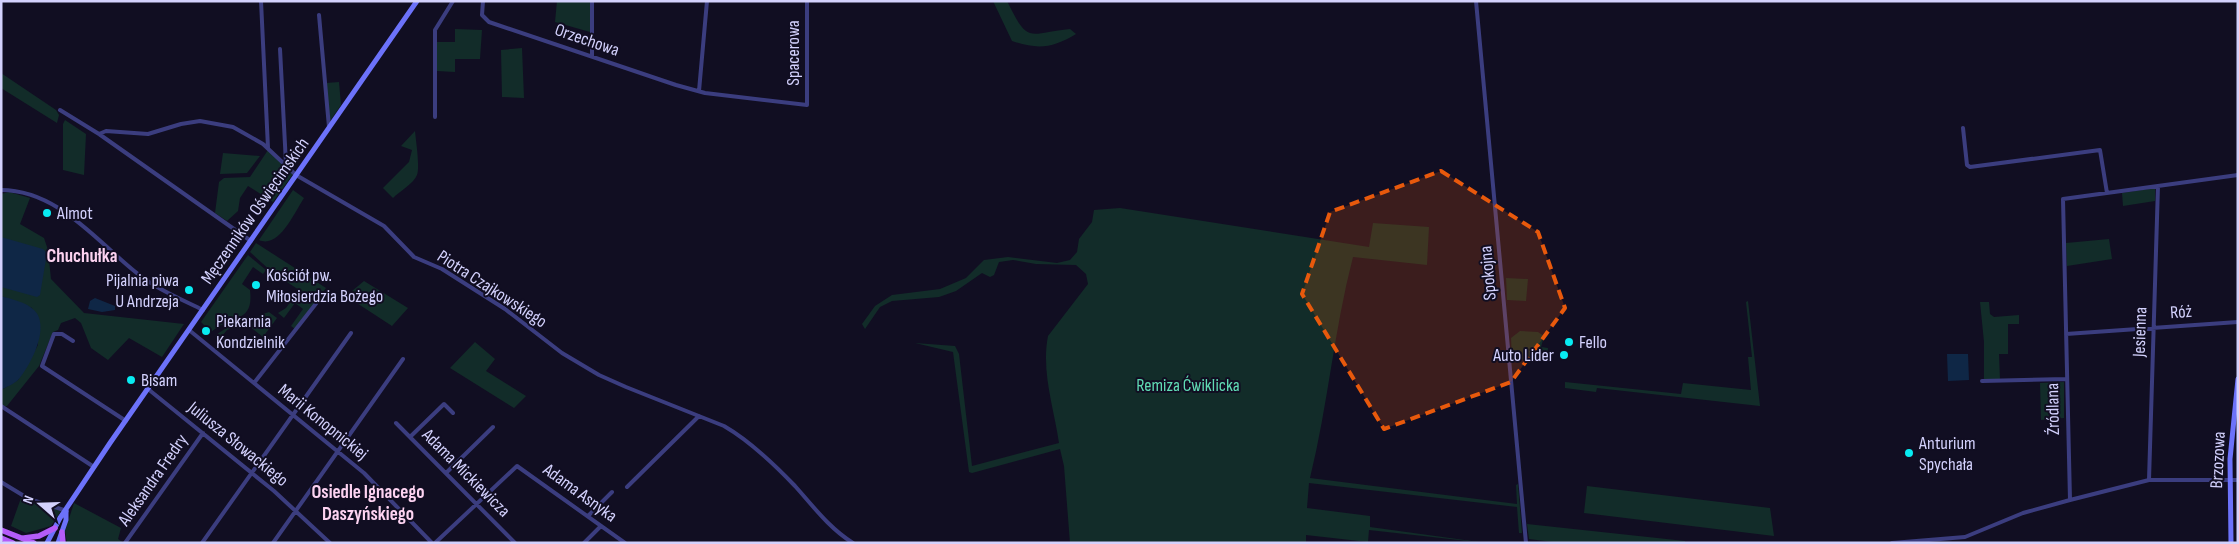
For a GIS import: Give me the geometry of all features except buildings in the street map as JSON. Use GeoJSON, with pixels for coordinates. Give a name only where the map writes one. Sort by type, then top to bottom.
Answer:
{"type":"FeatureCollection","features":[{"type":"Feature","properties":{"kind":"main road","name":"Męczenników Oświęcimskich"},"geometry":{"type":"LineString","coordinates":[[47,543],[94,467],[126,420],[417,1]]}},
{"type":"Feature","properties":{"kind":"main road","name":"Brzozowa"},"geometry":{"type":"LineString","coordinates":[[2230,543],[2229,479],[2238,379]]}},
{"type":"Feature","properties":{"kind":"main road","name":"Męczenników Oświęcimskich"},"geometry":{"type":"LineString","coordinates":[[58,543],[66,511]]}},
{"type":"Feature","properties":{"kind":"main road"},"geometry":{"type":"LineString","coordinates":[[22,538],[39,536],[55,528]]}},
{"type":"Feature","properties":{"kind":"main road"},"geometry":{"type":"LineString","coordinates":[[1,530],[34,543]]}},
{"type":"Feature","properties":{"kind":"main road"},"geometry":{"type":"LineString","coordinates":[[62,532],[63,543]]}},
{"type":"Feature","properties":{"kind":"main road"},"geometry":{"type":"LineString","coordinates":[[1,538],[13,543]]}},
{"type":"Feature","properties":{"kind":"street"},"geometry":{"type":"LineString","coordinates":[[261,1],[268,148]]}},
{"type":"Feature","properties":{"kind":"street"},"geometry":{"type":"LineString","coordinates":[[435,117],[435,30],[453,1]]}},
{"type":"Feature","properties":{"kind":"street","name":"Orzechowa"},"geometry":{"type":"LineString","coordinates":[[482,1],[482,15],[486,21],[699,91],[807,105]]}},
{"type":"Feature","properties":{"kind":"street"},"geometry":{"type":"LineString","coordinates":[[592,1],[592,56]]}},
{"type":"Feature","properties":{"kind":"street"},"geometry":{"type":"LineString","coordinates":[[699,91],[707,1]]}},
{"type":"Feature","properties":{"kind":"street","name":"Spacerowa"},"geometry":{"type":"LineString","coordinates":[[807,1],[807,105]]}},
{"type":"Feature","properties":{"kind":"street","name":"Spokojna"},"geometry":{"type":"LineString","coordinates":[[1476,1],[1526,543]]}},
{"type":"Feature","properties":{"kind":"street"},"geometry":{"type":"LineString","coordinates":[[320,14],[329,128]]}},
{"type":"Feature","properties":{"kind":"street"},"geometry":{"type":"LineString","coordinates":[[280,49],[286,164]]}},
{"type":"Feature","properties":{"kind":"street"},"geometry":{"type":"LineString","coordinates":[[60,110],[99,134],[251,241]]}},
{"type":"Feature","properties":{"kind":"street","name":"Piotra Czajkowskiego"},"geometry":{"type":"LineString","coordinates":[[99,134],[106,131],[148,134],[181,124],[200,121],[233,127],[268,148],[296,175],[384,226],[414,257],[442,269],[489,299],[577,362],[626,387],[699,416],[738,434],[794,486],[827,522],[850,542]]}},
{"type":"Feature","properties":{"kind":"street"},"geometry":{"type":"LineString","coordinates":[[1963,128],[1967,165],[1970,167],[2100,150],[2107,193]]}},
{"type":"Feature","properties":{"kind":"street","name":"Źródlana"},"geometry":{"type":"LineString","coordinates":[[2070,500],[2063,199],[2238,175]]}},
{"type":"Feature","properties":{"kind":"street","name":"Jesienna"},"geometry":{"type":"LineString","coordinates":[[2149,480],[2158,186]]}},
{"type":"Feature","properties":{"kind":"street"},"geometry":{"type":"LineString","coordinates":[[1,190],[12,190],[39,197],[59,207],[142,277],[203,310]]}},
{"type":"Feature","properties":{"kind":"street"},"geometry":{"type":"LineString","coordinates":[[254,383],[318,301]]}},
{"type":"Feature","properties":{"kind":"street","name":"Róż"},"geometry":{"type":"LineString","coordinates":[[2066,334],[2238,322]]}},
{"type":"Feature","properties":{"kind":"street","name":"Marii Konopnickiej"},"geometry":{"type":"LineString","coordinates":[[189,330],[375,484],[433,543]]}},
{"type":"Feature","properties":{"kind":"street"},"geometry":{"type":"LineString","coordinates":[[72,342],[60,333],[52,336],[42,366],[126,420]]}},
{"type":"Feature","properties":{"kind":"street"},"geometry":{"type":"LineString","coordinates":[[202,543],[351,333]]}},
{"type":"Feature","properties":{"kind":"street"},"geometry":{"type":"LineString","coordinates":[[273,543],[403,359]]}},
{"type":"Feature","properties":{"kind":"street"},"geometry":{"type":"LineString","coordinates":[[1982,381],[2066,379]]}},
{"type":"Feature","properties":{"kind":"street","name":"Juliusza Słowackiego"},"geometry":{"type":"LineString","coordinates":[[148,389],[296,510],[330,543]]}},
{"type":"Feature","properties":{"kind":"street"},"geometry":{"type":"LineString","coordinates":[[410,437],[444,404],[453,413]]}},
{"type":"Feature","properties":{"kind":"street"},"geometry":{"type":"LineString","coordinates":[[1,406],[94,467]]}},
{"type":"Feature","properties":{"kind":"street"},"geometry":{"type":"LineString","coordinates":[[627,487],[699,416]]}},
{"type":"Feature","properties":{"kind":"street","name":"Adama Mickiewicza"},"geometry":{"type":"LineString","coordinates":[[396,423],[515,543]]}},
{"type":"Feature","properties":{"kind":"street"},"geometry":{"type":"LineString","coordinates":[[446,473],[493,427]]}},
{"type":"Feature","properties":{"kind":"street","name":"Aleksandra Fredry"},"geometry":{"type":"LineString","coordinates":[[126,543],[203,433]]}},
{"type":"Feature","properties":{"kind":"street","name":"Adama Asnyka"},"geometry":{"type":"LineString","coordinates":[[475,503],[517,466],[626,543]]}},
{"type":"Feature","properties":{"kind":"street"},"geometry":{"type":"LineString","coordinates":[[1892,543],[1965,536],[2023,513],[2149,480],[2238,480]]}},
{"type":"Feature","properties":{"kind":"street"},"geometry":{"type":"LineString","coordinates":[[1,482],[29,499],[66,511]]}},
{"type":"Feature","properties":{"kind":"street"},"geometry":{"type":"LineString","coordinates":[[588,516],[612,492]]}},
{"type":"Feature","properties":{"kind":"street"},"geometry":{"type":"LineString","coordinates":[[433,543],[475,503]]}},
{"type":"Feature","properties":{"kind":"street"},"geometry":{"type":"LineString","coordinates":[[584,543],[601,526]]}},
{"type":"Feature","properties":{"kind":"highlighted area"},"geometry":{"type":"Polygon","coordinates":[[[1441,171],[1538,232],[1565,308],[1511,382],[1384,429],[1302,294],[1330,212],[1441,171]]]}},
{"type":"Feature","properties":{"kind":"green space"},"geometry":{"type":"Polygon","coordinates":[[[557,1],[590,1],[590,32],[555,22],[557,1]]]}},
{"type":"Feature","properties":{"kind":"green space"},"geometry":{"type":"Polygon","coordinates":[[[993,1],[1007,1],[1020,25],[1031,33],[1037,34],[1070,29],[1076,34],[1060,42],[1045,46],[1030,46],[1012,41],[993,1]]]}},
{"type":"Feature","properties":{"kind":"green space"},"geometry":{"type":"Polygon","coordinates":[[[455,29],[482,30],[480,59],[455,59],[455,72],[437,71],[437,42],[455,42],[455,29]]]}},
{"type":"Feature","properties":{"kind":"green space"},"geometry":{"type":"Polygon","coordinates":[[[522,48],[524,98],[502,97],[501,50],[522,48]]]}},
{"type":"Feature","properties":{"kind":"green space"},"geometry":{"type":"Polygon","coordinates":[[[1,73],[56,110],[59,115],[57,123],[1,88],[1,73]]]}},
{"type":"Feature","properties":{"kind":"green space"},"geometry":{"type":"Polygon","coordinates":[[[339,82],[341,105],[330,121],[326,83],[339,82]]]}},
{"type":"Feature","properties":{"kind":"green space"},"geometry":{"type":"Polygon","coordinates":[[[65,120],[86,134],[84,175],[63,170],[63,124],[65,120]]]}},
{"type":"Feature","properties":{"kind":"green space"},"geometry":{"type":"Polygon","coordinates":[[[415,131],[418,160],[417,175],[410,184],[393,198],[383,188],[409,162],[412,150],[401,146],[415,131]]]}},
{"type":"Feature","properties":{"kind":"green space"},"geometry":{"type":"Polygon","coordinates":[[[268,150],[293,174],[273,202],[248,186],[240,198],[238,211],[227,221],[215,213],[219,182],[224,178],[250,177],[268,150]]]}},
{"type":"Feature","properties":{"kind":"green space"},"geometry":{"type":"Polygon","coordinates":[[[223,153],[260,156],[247,173],[220,174],[223,153]]]}},
{"type":"Feature","properties":{"kind":"green space"},"geometry":{"type":"Polygon","coordinates":[[[2155,188],[2155,201],[2123,206],[2122,193],[2155,188]]]}},
{"type":"Feature","properties":{"kind":"green space"},"geometry":{"type":"Polygon","coordinates":[[[293,190],[304,198],[291,220],[279,235],[273,239],[259,240],[293,190]]]}},
{"type":"Feature","properties":{"kind":"green space"},"geometry":{"type":"Polygon","coordinates":[[[9,192],[30,198],[20,224],[44,238],[48,250],[51,279],[84,313],[184,324],[162,357],[129,338],[108,360],[91,348],[81,323],[75,318],[61,323],[58,330],[53,332],[39,366],[7,406],[1,407],[1,390],[18,380],[38,345],[32,308],[1,296],[1,194],[9,192]]]}},
{"type":"Feature","properties":{"kind":"green space","name":"Remiza Ćwiklicka"},"geometry":{"type":"Polygon","coordinates":[[[1120,208],[1369,247],[1373,223],[1429,227],[1427,265],[1353,257],[1346,284],[1322,423],[1310,478],[1517,504],[1516,485],[1518,484],[1522,533],[1519,533],[1517,507],[1309,483],[1307,508],[1370,516],[1370,527],[1486,543],[1369,530],[1368,542],[1306,535],[1306,543],[1070,543],[1064,466],[1060,449],[972,473],[969,472],[953,352],[915,343],[955,346],[959,354],[972,466],[1059,443],[1047,376],[1046,349],[1048,336],[1088,284],[1086,274],[1076,265],[1036,264],[1013,260],[999,262],[994,275],[990,277],[982,273],[956,291],[939,297],[892,301],[880,307],[865,329],[862,324],[875,306],[892,295],[940,289],[966,278],[984,260],[1008,257],[1057,263],[1070,260],[1077,252],[1079,239],[1092,222],[1094,210],[1120,208]]]}},
{"type":"Feature","properties":{"kind":"green space"},"geometry":{"type":"Polygon","coordinates":[[[2109,239],[2112,259],[2067,266],[2066,243],[2109,239]]]}},
{"type":"Feature","properties":{"kind":"green space"},"geometry":{"type":"Polygon","coordinates":[[[256,243],[326,288],[295,329],[291,326],[303,309],[295,303],[284,318],[278,313],[286,308],[299,290],[272,272],[250,252],[256,243]]]}},
{"type":"Feature","properties":{"kind":"green space"},"geometry":{"type":"Polygon","coordinates":[[[248,255],[266,270],[263,274],[253,267],[242,284],[250,290],[249,308],[240,317],[219,326],[211,332],[201,322],[248,255]]]}},
{"type":"Feature","properties":{"kind":"green space"},"geometry":{"type":"Polygon","coordinates":[[[1506,278],[1528,279],[1526,301],[1507,300],[1506,278]]]}},
{"type":"Feature","properties":{"kind":"green space"},"geometry":{"type":"Polygon","coordinates":[[[364,281],[408,308],[392,326],[346,296],[364,281]]]}},
{"type":"Feature","properties":{"kind":"green space"},"geometry":{"type":"Polygon","coordinates":[[[1748,301],[1760,406],[1597,388],[1596,392],[1565,388],[1565,382],[1681,394],[1683,383],[1751,390],[1748,357],[1752,357],[1746,302],[1748,301]]]}},
{"type":"Feature","properties":{"kind":"green space"},"geometry":{"type":"Polygon","coordinates":[[[1980,302],[1989,302],[1990,314],[1994,317],[2019,315],[2019,324],[2008,324],[2008,354],[1999,354],[2000,380],[1984,379],[1984,342],[1980,302]]]}},
{"type":"Feature","properties":{"kind":"green space"},"geometry":{"type":"Polygon","coordinates":[[[269,312],[277,318],[263,337],[245,323],[227,330],[219,340],[215,336],[231,326],[244,321],[262,315],[264,318],[263,314],[269,312]]]}},
{"type":"Feature","properties":{"kind":"green space"},"geometry":{"type":"Polygon","coordinates":[[[1520,331],[1538,332],[1544,336],[1541,347],[1548,348],[1547,361],[1512,359],[1511,338],[1520,331]]]}},
{"type":"Feature","properties":{"kind":"green space"},"geometry":{"type":"Polygon","coordinates":[[[475,342],[495,359],[486,371],[526,396],[514,408],[450,368],[475,342]]]}},
{"type":"Feature","properties":{"kind":"green space"},"geometry":{"type":"Polygon","coordinates":[[[2064,382],[2064,418],[2041,420],[2040,383],[2064,382]]]}},
{"type":"Feature","properties":{"kind":"green space"},"geometry":{"type":"Polygon","coordinates":[[[1587,486],[1770,508],[1774,536],[1584,513],[1587,486]]]}},
{"type":"Feature","properties":{"kind":"green space"},"geometry":{"type":"Polygon","coordinates":[[[21,498],[61,511],[51,526],[26,533],[11,526],[21,498]]]}},
{"type":"Feature","properties":{"kind":"green space"},"geometry":{"type":"Polygon","coordinates":[[[74,503],[121,528],[118,539],[124,543],[67,543],[65,531],[74,503]]]}},
{"type":"Feature","properties":{"kind":"green space"},"geometry":{"type":"Polygon","coordinates":[[[1527,524],[1685,541],[1685,543],[1560,543],[1529,539],[1527,524]]]}},
{"type":"Feature","properties":{"kind":"water"},"geometry":{"type":"Polygon","coordinates":[[[1,237],[43,249],[47,253],[40,295],[37,297],[1,287],[1,237]]]}},
{"type":"Feature","properties":{"kind":"water"},"geometry":{"type":"Polygon","coordinates":[[[1,296],[18,301],[34,310],[39,317],[40,335],[33,355],[23,373],[18,380],[1,390],[1,296]]]}},
{"type":"Feature","properties":{"kind":"water"},"geometry":{"type":"Polygon","coordinates":[[[95,298],[115,306],[115,310],[102,312],[88,309],[90,301],[95,298]]]}},
{"type":"Feature","properties":{"kind":"water"},"geometry":{"type":"Polygon","coordinates":[[[1947,354],[1968,354],[1969,380],[1948,381],[1947,354]]]}},
{"type":"Feature","properties":{"kind":"place","name":"Almot"},"geometry":{"type":"Point","coordinates":[47,213]}},
{"type":"Feature","properties":{"kind":"place","name":"Kościół pw. Miłosierdzia Bożego"},"geometry":{"type":"Point","coordinates":[256,285]}},
{"type":"Feature","properties":{"kind":"place","name":"Pijalnia piwa U Andrzeja"},"geometry":{"type":"Point","coordinates":[189,290]}},
{"type":"Feature","properties":{"kind":"place","name":"Piekarnia Kondzielnik"},"geometry":{"type":"Point","coordinates":[206,331]}},
{"type":"Feature","properties":{"kind":"place","name":"Fello"},"geometry":{"type":"Point","coordinates":[1569,342]}},
{"type":"Feature","properties":{"kind":"place","name":"Auto Lider"},"geometry":{"type":"Point","coordinates":[1564,355]}},
{"type":"Feature","properties":{"kind":"place","name":"Bisam"},"geometry":{"type":"Point","coordinates":[131,380]}},
{"type":"Feature","properties":{"kind":"place","name":"Anturium Spychała"},"geometry":{"type":"Point","coordinates":[1909,453]}},
{"type":"Feature","properties":{"kind":"district","name":"Chuchułka"},"geometry":{"type":"Point","coordinates":[82,256]}},
{"type":"Feature","properties":{"kind":"district","name":"Osiedle Ignacego Daszyńskiego"},"geometry":{"type":"Point","coordinates":[368,503]}}]}
